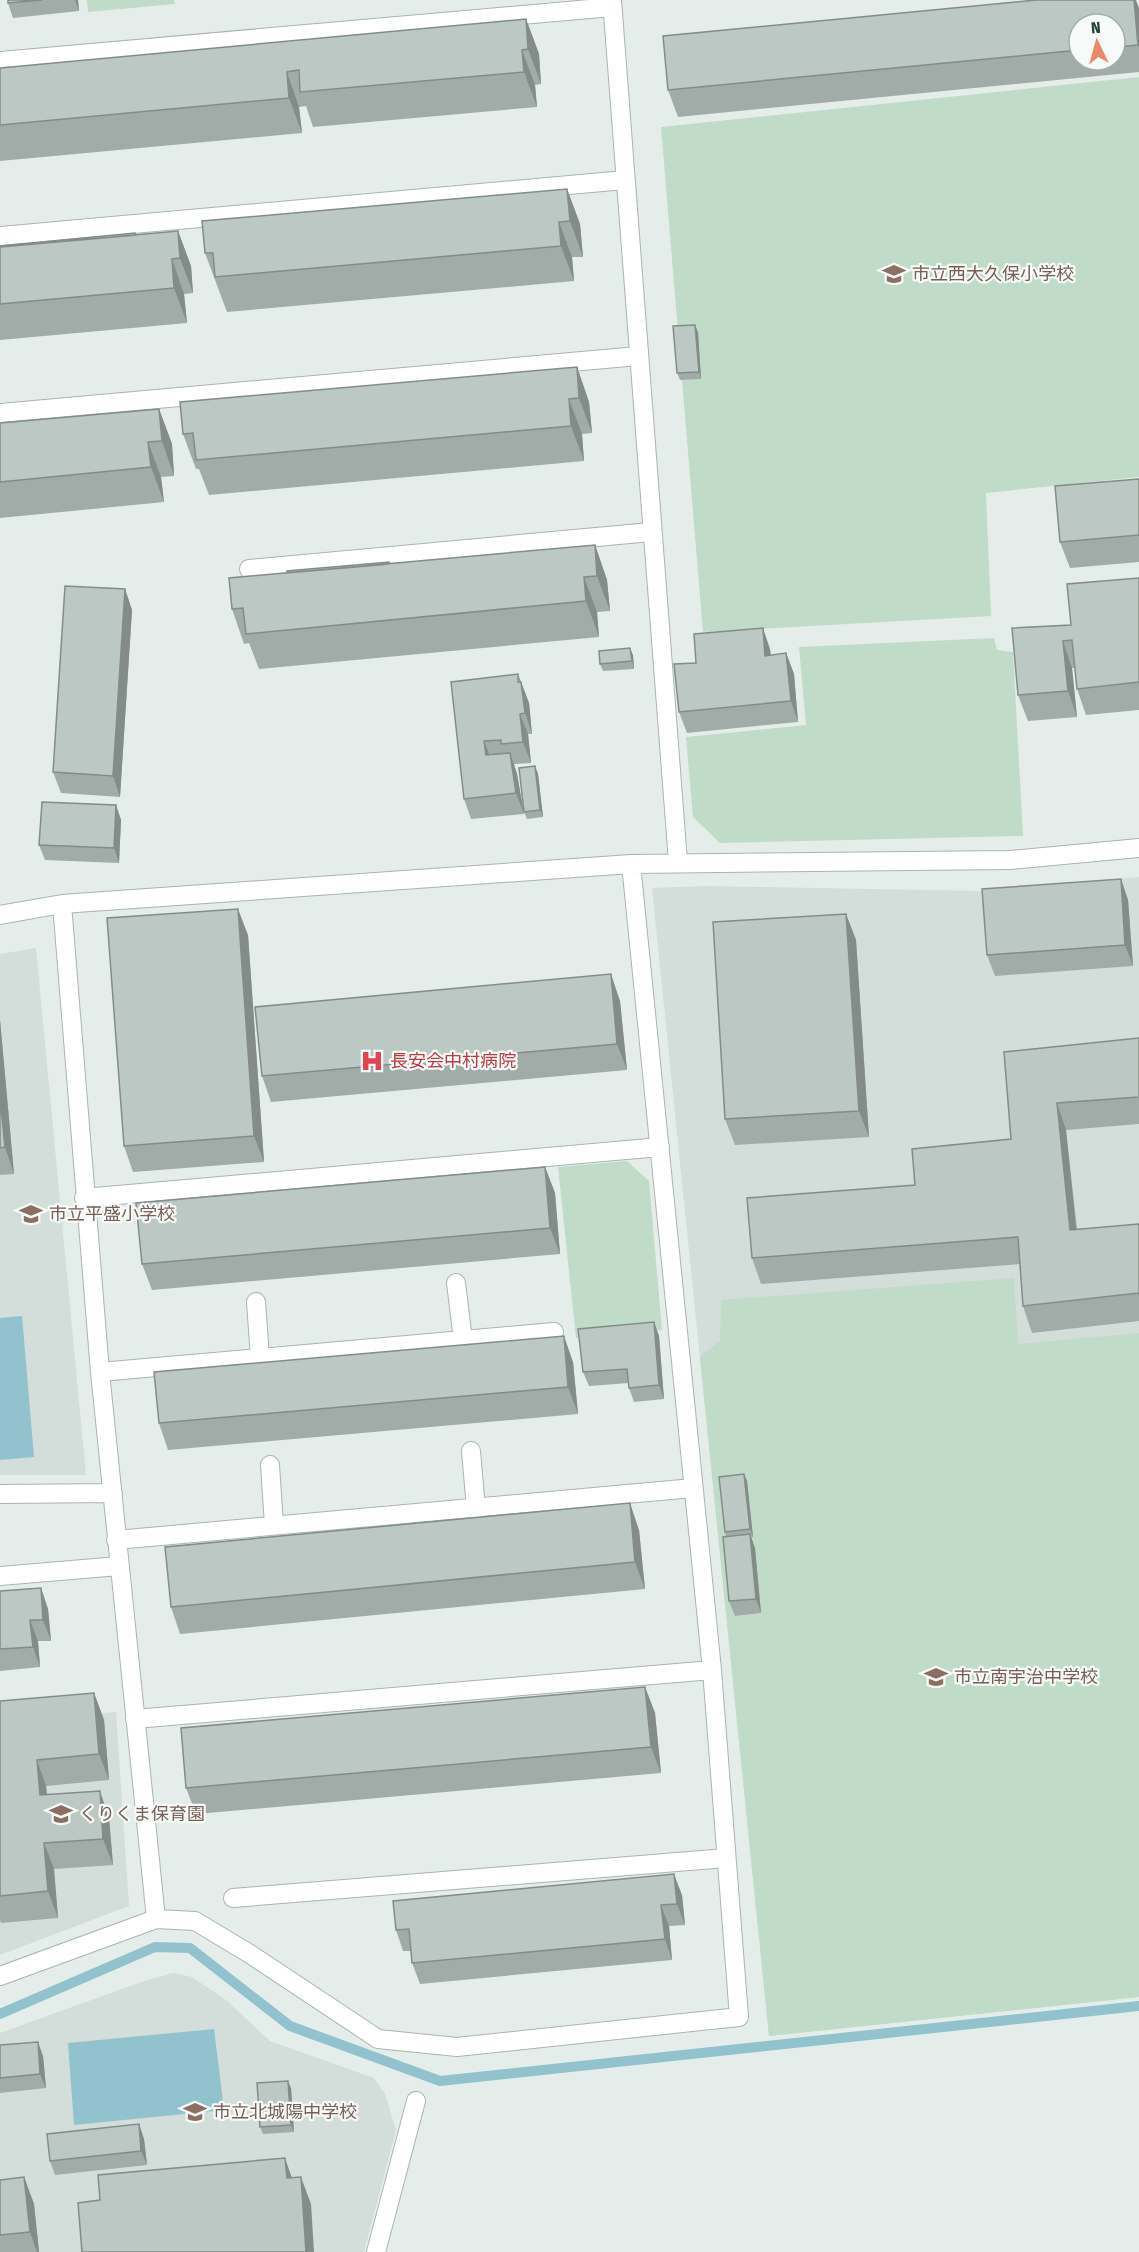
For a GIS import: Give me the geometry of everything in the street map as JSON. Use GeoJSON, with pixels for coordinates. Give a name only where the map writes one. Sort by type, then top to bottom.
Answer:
{"type":"FeatureCollection","features":[{"type":"Feature","properties":{"kind":"street"},"geometry":{"type":"LineString","coordinates":[[0,61],[612,3],[678,862]]}},
{"type":"Feature","properties":{"kind":"street"},"geometry":{"type":"LineString","coordinates":[[0,236],[625,180]]}},
{"type":"Feature","properties":{"kind":"street"},"geometry":{"type":"LineString","coordinates":[[0,412],[638,356]]}},
{"type":"Feature","properties":{"kind":"street"},"geometry":{"type":"LineString","coordinates":[[249,569],[651,532]]}},
{"type":"Feature","properties":{"kind":"street"},"geometry":{"type":"LineString","coordinates":[[0,915],[62,904],[631,864],[1010,860],[1139,848]]}},
{"type":"Feature","properties":{"kind":"street"},"geometry":{"type":"LineString","coordinates":[[0,1976],[156,1919],[195,1921],[250,1954],[378,2039],[457,2047],[739,2017],[712,1670],[631,864]]}},
{"type":"Feature","properties":{"kind":"street"},"geometry":{"type":"LineString","coordinates":[[62,904],[84,1198],[100,1372],[156,1919]]}},
{"type":"Feature","properties":{"kind":"street"},"geometry":{"type":"LineString","coordinates":[[84,1198],[660,1147]]}},
{"type":"Feature","properties":{"kind":"street"},"geometry":{"type":"LineString","coordinates":[[456,1283],[463,1340]]}},
{"type":"Feature","properties":{"kind":"street"},"geometry":{"type":"LineString","coordinates":[[256,1302],[260,1358]]}},
{"type":"Feature","properties":{"kind":"street"},"geometry":{"type":"LineString","coordinates":[[100,1372],[554,1332]]}},
{"type":"Feature","properties":{"kind":"street"},"geometry":{"type":"LineString","coordinates":[[471,1451],[476,1509]]}},
{"type":"Feature","properties":{"kind":"street"},"geometry":{"type":"LineString","coordinates":[[270,1465],[274,1525]]}},
{"type":"Feature","properties":{"kind":"street"},"geometry":{"type":"LineString","coordinates":[[116,1540],[693,1488]]}},
{"type":"Feature","properties":{"kind":"street"},"geometry":{"type":"LineString","coordinates":[[0,1494],[113,1493]]}},
{"type":"Feature","properties":{"kind":"street"},"geometry":{"type":"LineString","coordinates":[[0,1576],[119,1566]]}},
{"type":"Feature","properties":{"kind":"street"},"geometry":{"type":"LineString","coordinates":[[135,1719],[712,1670]]}},
{"type":"Feature","properties":{"kind":"street"},"geometry":{"type":"LineString","coordinates":[[233,1898],[726,1858]]}},
{"type":"Feature","properties":{"kind":"street"},"geometry":{"type":"LineString","coordinates":[[376,2252],[416,2101]]}},
{"type":"Feature","properties":{"kind":"shaded area","name":"市立南宇治中学校"},"geometry":{"type":"Polygon","coordinates":[[[1139,877],[1139,1997],[769,2036],[652,888],[706,886],[983,891],[1139,877]]]}},
{"type":"Feature","properties":{"kind":"shaded area","name":"市立平盛小学校"},"geometry":{"type":"Polygon","coordinates":[[[36,948],[86,1475],[0,1475],[0,954],[36,948]]]}},
{"type":"Feature","properties":{"kind":"shaded area","name":"くりくま保育園"},"geometry":{"type":"Polygon","coordinates":[[[116,1712],[129,1906],[0,1955],[0,1723],[116,1712]]]}},
{"type":"Feature","properties":{"kind":"shaded area","name":"市立北城陽中学校"},"geometry":{"type":"Polygon","coordinates":[[[173,1973],[192,1977],[226,2000],[270,2041],[374,2078],[385,2094],[396,2130],[364,2252],[0,2252],[0,2033],[144,1981],[173,1973]]]}},
{"type":"Feature","properties":{"kind":"green space"},"geometry":{"type":"Polygon","coordinates":[[[87,0],[174,0],[175,4],[88,12],[87,0]]]}},
{"type":"Feature","properties":{"kind":"green space","name":"市立西大久保小学校"},"geometry":{"type":"Polygon","coordinates":[[[1139,77],[1139,477],[986,493],[991,616],[703,632],[661,127],[1139,77]]]}},
{"type":"Feature","properties":{"kind":"green space"},"geometry":{"type":"Polygon","coordinates":[[[994,638],[997,650],[1013,652],[1023,836],[720,843],[693,817],[686,737],[806,725],[799,647],[994,638]]]}},
{"type":"Feature","properties":{"kind":"green space"},"geometry":{"type":"Polygon","coordinates":[[[627,1161],[649,1181],[662,1330],[576,1338],[558,1167],[627,1161]]]}},
{"type":"Feature","properties":{"kind":"green space"},"geometry":{"type":"Polygon","coordinates":[[[1014,1278],[1018,1344],[1139,1333],[1139,1997],[769,2036],[700,1357],[720,1341],[721,1300],[1014,1278]]]}},
{"type":"Feature","properties":{"kind":"water"},"geometry":{"type":"Polygon","coordinates":[[[22,1316],[34,1457],[0,1460],[0,1318],[22,1316]]]}},
{"type":"Feature","properties":{"kind":"water"},"geometry":{"type":"Polygon","coordinates":[[[214,2029],[224,2110],[74,2125],[68,2043],[214,2029]]]}},
{"type":"Feature","properties":{"kind":"building"},"geometry":{"type":"Polygon","coordinates":[[[8,0],[42,0],[8,3],[8,0]]]}},
{"type":"Feature","properties":{"kind":"building"},"geometry":{"type":"Polygon","coordinates":[[[1036,0],[1134,0],[1138,45],[1127,46],[1127,12],[1067,12],[1067,51],[668,90],[663,36],[1036,0]]]}},
{"type":"Feature","properties":{"kind":"building"},"geometry":{"type":"Polygon","coordinates":[[[526,19],[528,49],[522,50],[524,72],[300,92],[299,70],[287,72],[289,98],[0,125],[0,68],[526,19]]]}},
{"type":"Feature","properties":{"kind":"building"},"geometry":{"type":"Polygon","coordinates":[[[567,189],[570,221],[559,222],[561,246],[215,277],[213,253],[205,253],[202,221],[567,189]]]}},
{"type":"Feature","properties":{"kind":"building"},"geometry":{"type":"Polygon","coordinates":[[[178,231],[180,258],[172,259],[174,288],[0,304],[0,247],[178,231]]]}},
{"type":"Feature","properties":{"kind":"building"},"geometry":{"type":"Polygon","coordinates":[[[135,233],[136,235],[1,247],[1,246],[135,233]]]}},
{"type":"Feature","properties":{"kind":"building"},"geometry":{"type":"Polygon","coordinates":[[[695,325],[699,372],[677,373],[673,326],[695,325]]]}},
{"type":"Feature","properties":{"kind":"building"},"geometry":{"type":"Polygon","coordinates":[[[577,367],[579,398],[569,399],[571,426],[196,460],[193,433],[183,434],[180,402],[577,367]]]}},
{"type":"Feature","properties":{"kind":"building"},"geometry":{"type":"Polygon","coordinates":[[[159,409],[162,441],[148,442],[151,467],[0,482],[0,423],[159,409]]]}},
{"type":"Feature","properties":{"kind":"building"},"geometry":{"type":"Polygon","coordinates":[[[1139,479],[1139,535],[1060,542],[1055,486],[1139,479]]]}},
{"type":"Feature","properties":{"kind":"building"},"geometry":{"type":"Polygon","coordinates":[[[595,545],[597,576],[584,577],[586,601],[246,634],[243,608],[232,609],[229,578],[595,545]]]}},
{"type":"Feature","properties":{"kind":"building"},"geometry":{"type":"Polygon","coordinates":[[[389,562],[389,564],[287,573],[287,571],[389,562]]]}},
{"type":"Feature","properties":{"kind":"building"},"geometry":{"type":"Polygon","coordinates":[[[1139,578],[1139,682],[1077,689],[1072,640],[1063,641],[1068,691],[1018,695],[1012,628],[1071,625],[1067,584],[1139,578]]]}},
{"type":"Feature","properties":{"kind":"building"},"geometry":{"type":"Polygon","coordinates":[[[65,586],[125,589],[113,776],[53,772],[65,586]]]}},
{"type":"Feature","properties":{"kind":"building"},"geometry":{"type":"Polygon","coordinates":[[[763,628],[765,656],[786,653],[791,701],[679,712],[674,664],[696,663],[694,634],[763,628]]]}},
{"type":"Feature","properties":{"kind":"building"},"geometry":{"type":"Polygon","coordinates":[[[630,648],[632,661],[600,664],[599,651],[630,648]]]}},
{"type":"Feature","properties":{"kind":"building"},"geometry":{"type":"Polygon","coordinates":[[[518,674],[525,713],[520,714],[523,742],[501,744],[501,740],[484,741],[486,755],[510,753],[516,793],[464,799],[451,682],[518,674]]]}},
{"type":"Feature","properties":{"kind":"building"},"geometry":{"type":"Polygon","coordinates":[[[535,766],[540,810],[524,812],[519,768],[535,766]]]}},
{"type":"Feature","properties":{"kind":"building"},"geometry":{"type":"Polygon","coordinates":[[[42,802],[116,805],[114,848],[39,845],[42,802]]]}},
{"type":"Feature","properties":{"kind":"building"},"geometry":{"type":"Polygon","coordinates":[[[1121,879],[1125,945],[987,955],[982,889],[1121,879]]]}},
{"type":"Feature","properties":{"kind":"building"},"geometry":{"type":"Polygon","coordinates":[[[238,909],[254,1136],[124,1146],[107,918],[238,909]]]}},
{"type":"Feature","properties":{"kind":"building"},"geometry":{"type":"Polygon","coordinates":[[[846,914],[859,1111],[725,1119],[713,922],[846,914]]]}},
{"type":"Feature","properties":{"kind":"building"},"geometry":{"type":"Polygon","coordinates":[[[611,974],[617,1044],[262,1076],[255,1007],[611,974]]]}},
{"type":"Feature","properties":{"kind":"building"},"geometry":{"type":"Polygon","coordinates":[[[1139,1038],[1139,1097],[1057,1103],[1070,1230],[1139,1224],[1139,1293],[1023,1306],[1018,1237],[752,1258],[747,1198],[915,1185],[912,1149],[1011,1139],[1004,1052],[1139,1038]]]}},
{"type":"Feature","properties":{"kind":"building"},"geometry":{"type":"Polygon","coordinates":[[[0,1097],[5,1147],[0,1148],[0,1097]]]}},
{"type":"Feature","properties":{"kind":"building"},"geometry":{"type":"Polygon","coordinates":[[[545,1167],[550,1228],[142,1264],[136,1203],[545,1167]]]}},
{"type":"Feature","properties":{"kind":"building"},"geometry":{"type":"Polygon","coordinates":[[[654,1322],[659,1385],[629,1388],[627,1369],[583,1372],[578,1329],[654,1322]]]}},
{"type":"Feature","properties":{"kind":"building"},"geometry":{"type":"Polygon","coordinates":[[[564,1336],[568,1387],[159,1423],[154,1372],[564,1336]]]}},
{"type":"Feature","properties":{"kind":"building"},"geometry":{"type":"Polygon","coordinates":[[[744,1474],[750,1529],[725,1532],[719,1477],[744,1474]]]}},
{"type":"Feature","properties":{"kind":"building"},"geometry":{"type":"Polygon","coordinates":[[[630,1503],[635,1562],[171,1607],[165,1547],[630,1503]]]}},
{"type":"Feature","properties":{"kind":"building"},"geometry":{"type":"Polygon","coordinates":[[[750,1534],[756,1599],[729,1601],[723,1537],[750,1534]]]}},
{"type":"Feature","properties":{"kind":"building"},"geometry":{"type":"Polygon","coordinates":[[[41,1588],[43,1620],[30,1620],[33,1647],[0,1649],[0,1591],[41,1588]]]}},
{"type":"Feature","properties":{"kind":"building"},"geometry":{"type":"Polygon","coordinates":[[[645,1687],[651,1747],[186,1788],[181,1728],[645,1687]]]}},
{"type":"Feature","properties":{"kind":"building"},"geometry":{"type":"Polygon","coordinates":[[[94,1693],[99,1754],[37,1760],[40,1795],[100,1791],[103,1839],[44,1843],[48,1891],[0,1896],[0,1701],[94,1693]]]}},
{"type":"Feature","properties":{"kind":"building"},"geometry":{"type":"Polygon","coordinates":[[[674,1874],[677,1904],[661,1905],[665,1939],[412,1963],[409,1929],[396,1930],[393,1901],[674,1874]]]}},
{"type":"Feature","properties":{"kind":"building"},"geometry":{"type":"Polygon","coordinates":[[[38,2042],[40,2074],[0,2078],[0,2045],[38,2042]]]}},
{"type":"Feature","properties":{"kind":"building"},"geometry":{"type":"Polygon","coordinates":[[[288,2081],[291,2125],[260,2127],[257,2083],[288,2081]]]}},
{"type":"Feature","properties":{"kind":"building"},"geometry":{"type":"Polygon","coordinates":[[[139,2124],[141,2151],[50,2161],[47,2134],[139,2124]]]}},
{"type":"Feature","properties":{"kind":"building"},"geometry":{"type":"Polygon","coordinates":[[[285,2158],[287,2178],[301,2177],[306,2252],[82,2252],[78,2203],[100,2200],[98,2175],[285,2158]]]}},
{"type":"Feature","properties":{"kind":"building"},"geometry":{"type":"Polygon","coordinates":[[[24,2177],[30,2232],[0,2235],[0,2180],[24,2177]]]}},
{"type":"Feature","properties":{"kind":"waterway"},"geometry":{"type":"LineString","coordinates":[[0,2014],[155,1947],[190,1948],[290,2026],[440,2081],[1139,2006]]}},
{"type":"Feature","properties":{"kind":"place","name":"市立西大久保小学校"},"geometry":{"type":"Point","coordinates":[894,274]}},
{"type":"Feature","properties":{"kind":"place","name":"長安会中村病院"},"geometry":{"type":"Point","coordinates":[372,1061]}},
{"type":"Feature","properties":{"kind":"place","name":"市立平盛小学校"},"geometry":{"type":"Point","coordinates":[31,1214]}},
{"type":"Feature","properties":{"kind":"place","name":"市立南宇治中学校"},"geometry":{"type":"Point","coordinates":[936,1677]}},
{"type":"Feature","properties":{"kind":"place","name":"くりくま保育園"},"geometry":{"type":"Point","coordinates":[61,1814]}},
{"type":"Feature","properties":{"kind":"place","name":"市立北城陽中学校"},"geometry":{"type":"Point","coordinates":[195,2112]}}]}
